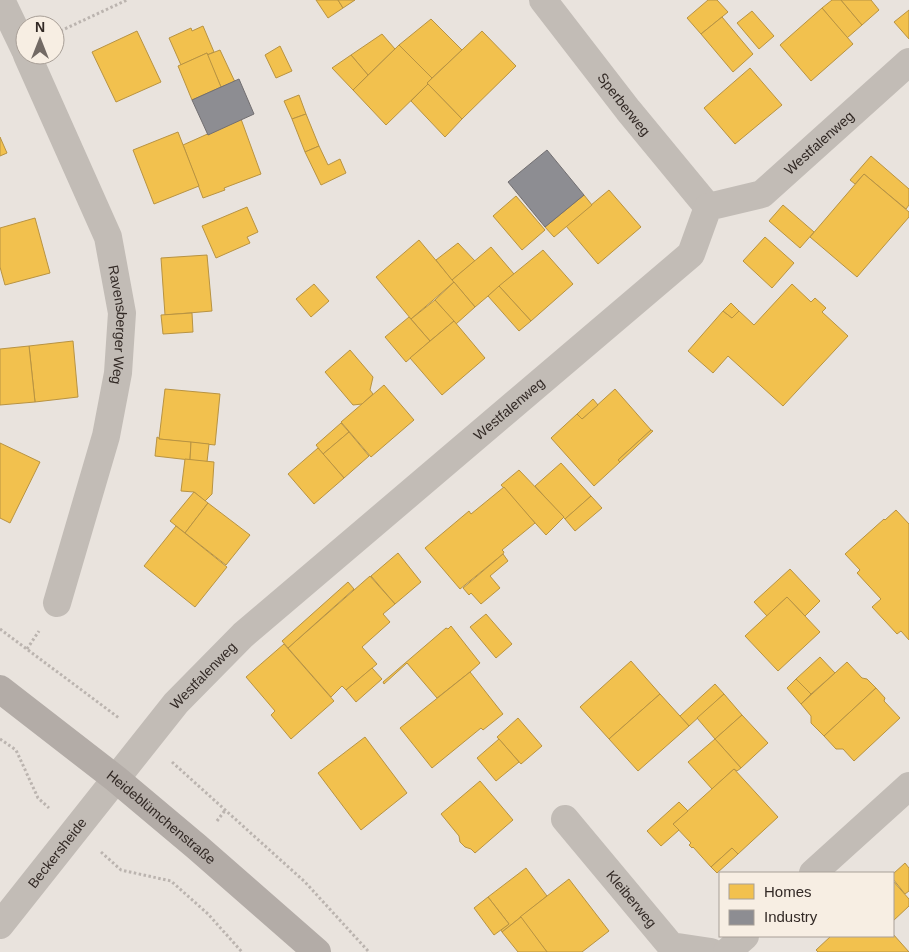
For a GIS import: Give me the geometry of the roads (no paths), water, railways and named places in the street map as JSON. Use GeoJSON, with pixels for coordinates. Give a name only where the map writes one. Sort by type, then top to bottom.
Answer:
{"type":"FeatureCollection","features":[{"type":"Feature","properties":{"kind":"street"},"geometry":{"type":"LineString","coordinates":[[2,0],[15,28]]}},
{"type":"Feature","properties":{"kind":"street","name":"Sperberweg"},"geometry":{"type":"LineString","coordinates":[[543,0],[628,110],[708,207]]}},
{"type":"Feature","properties":{"kind":"street","name":"Westfalenweg"},"geometry":{"type":"LineString","coordinates":[[116,779],[176,703],[243,635],[691,254],[708,207],[762,194],[909,62]]}},
{"type":"Feature","properties":{"kind":"street","name":"Ravensberger Weg"},"geometry":{"type":"LineString","coordinates":[[31,65],[108,237],[122,313],[118,374],[106,436],[57,603]]}},
{"type":"Feature","properties":{"kind":"street","name":"Heideblümchenstraße"},"geometry":{"type":"LineString","coordinates":[[0,689],[116,779],[317,952]]}},
{"type":"Feature","properties":{"kind":"street","name":"Beckersheide"},"geometry":{"type":"LineString","coordinates":[[0,925],[116,779]]}},
{"type":"Feature","properties":{"kind":"street"},"geometry":{"type":"LineString","coordinates":[[814,872],[909,786]]}},
{"type":"Feature","properties":{"kind":"street","name":"Kleiberweg"},"geometry":{"type":"LineString","coordinates":[[565,819],[671,946],[712,952]]}},
{"type":"Feature","properties":{"kind":"street"},"geometry":{"type":"LineString","coordinates":[[727,952],[744,937]]}}]}
